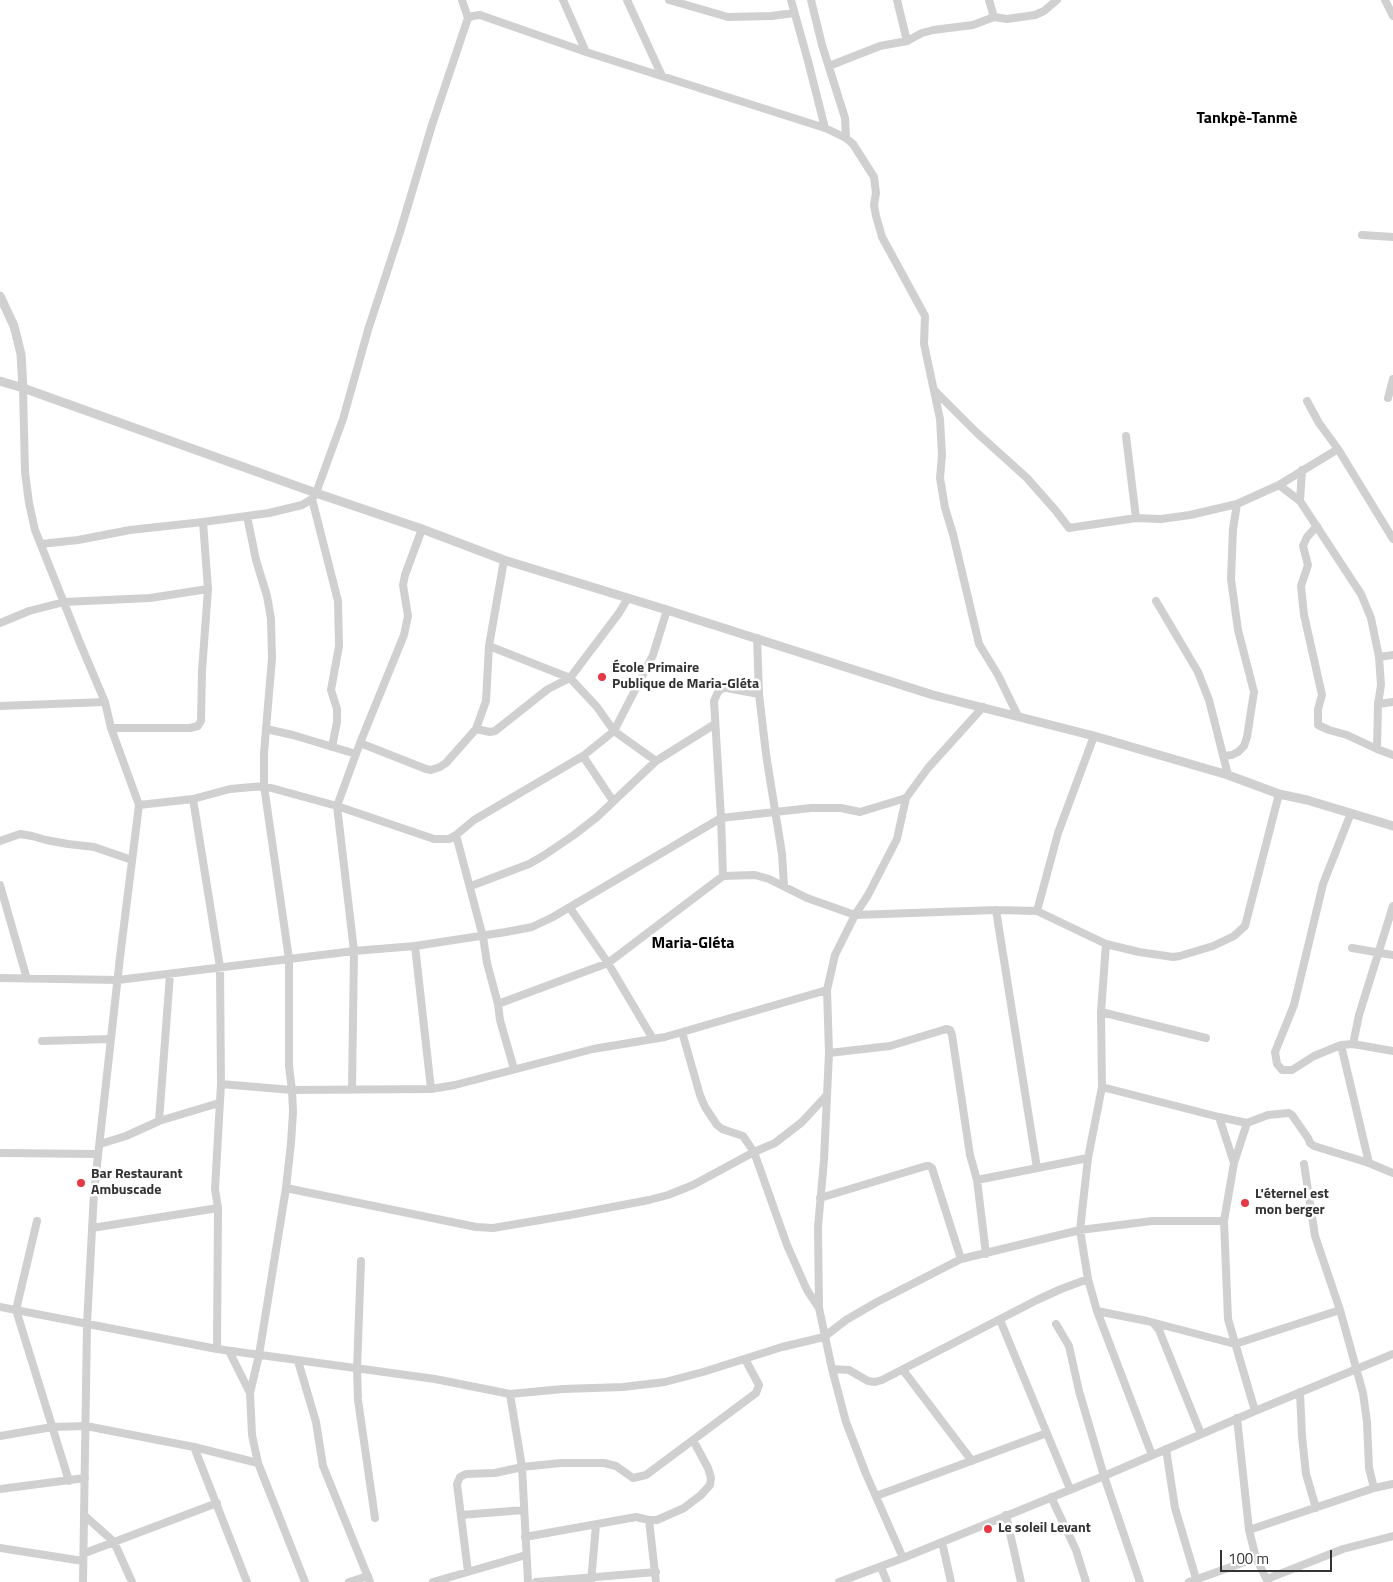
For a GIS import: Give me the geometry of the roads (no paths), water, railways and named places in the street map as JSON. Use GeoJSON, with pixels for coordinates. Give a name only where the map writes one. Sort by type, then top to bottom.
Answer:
{"type":"FeatureCollection","features":[{"type":"Feature","properties":{"kind":"street"},"geometry":{"type":"LineString","coordinates":[[41,544],[78,540],[130,530],[247,516],[292,508],[302,505],[314,496],[343,418],[368,330],[432,125],[468,18],[462,0]]}},
{"type":"Feature","properties":{"kind":"street"},"geometry":{"type":"LineString","coordinates":[[563,0],[586,52]]}},
{"type":"Feature","properties":{"kind":"street"},"geometry":{"type":"LineString","coordinates":[[627,0],[662,76]]}},
{"type":"Feature","properties":{"kind":"street"},"geometry":{"type":"LineString","coordinates":[[669,0],[728,17],[771,16],[794,13]]}},
{"type":"Feature","properties":{"kind":"street"},"geometry":{"type":"LineString","coordinates":[[791,0],[824,128]]}},
{"type":"Feature","properties":{"kind":"street"},"geometry":{"type":"LineString","coordinates":[[811,0],[845,118],[846,138]]}},
{"type":"Feature","properties":{"kind":"street"},"geometry":{"type":"LineString","coordinates":[[896,0],[907,41]]}},
{"type":"Feature","properties":{"kind":"street"},"geometry":{"type":"LineString","coordinates":[[989,0],[994,17]]}},
{"type":"Feature","properties":{"kind":"street"},"geometry":{"type":"LineString","coordinates":[[829,66],[880,46],[907,41],[922,33],[933,30],[973,24],[994,17],[1007,20],[1035,15],[1044,11],[1057,0]]}},
{"type":"Feature","properties":{"kind":"street"},"geometry":{"type":"LineString","coordinates":[[1385,0],[1393,16]]}},
{"type":"Feature","properties":{"kind":"street"},"geometry":{"type":"LineString","coordinates":[[468,18],[480,15],[586,52],[824,128],[846,138],[853,144],[874,177],[876,193],[874,205],[879,228],[899,270],[924,312],[924,344],[940,427],[942,454],[940,478],[945,508],[979,644],[998,675],[1018,716]]}},
{"type":"Feature","properties":{"kind":"street"},"geometry":{"type":"LineString","coordinates":[[1362,235],[1393,237]]}},
{"type":"Feature","properties":{"kind":"street"},"geometry":{"type":"LineString","coordinates":[[0,296],[14,326],[21,354],[25,472],[35,530],[105,702],[111,728],[139,805],[94,1192],[87,1324],[83,1582]]}},
{"type":"Feature","properties":{"kind":"street"},"geometry":{"type":"LineString","coordinates":[[1388,398],[1393,380]]}},
{"type":"Feature","properties":{"kind":"street"},"geometry":{"type":"LineString","coordinates":[[0,381],[314,496],[422,529],[504,560],[757,638],[933,695],[1094,736],[1228,775],[1279,794],[1393,826]]}},
{"type":"Feature","properties":{"kind":"street"},"geometry":{"type":"LineString","coordinates":[[934,390],[976,432],[1027,478],[1056,510],[1069,528],[1136,518],[1161,519],[1237,504],[1279,485],[1338,449]]}},
{"type":"Feature","properties":{"kind":"street"},"geometry":{"type":"LineString","coordinates":[[1308,401],[1319,423],[1338,449],[1393,539]]}},
{"type":"Feature","properties":{"kind":"street"},"geometry":{"type":"LineString","coordinates":[[1126,436],[1136,518]]}},
{"type":"Feature","properties":{"kind":"street"},"geometry":{"type":"LineString","coordinates":[[1300,501],[1302,470]]}},
{"type":"Feature","properties":{"kind":"street"},"geometry":{"type":"LineString","coordinates":[[1279,485],[1300,501],[1362,594],[1371,618],[1379,657],[1381,685],[1378,704],[1377,750]]}},
{"type":"Feature","properties":{"kind":"street"},"geometry":{"type":"LineString","coordinates":[[314,496],[338,601],[339,646],[331,690],[337,722],[332,747]]}},
{"type":"Feature","properties":{"kind":"street"},"geometry":{"type":"LineString","coordinates":[[1223,756],[1232,755],[1244,746],[1254,692],[1238,630],[1231,579],[1233,529],[1237,504]]}},
{"type":"Feature","properties":{"kind":"street"},"geometry":{"type":"LineString","coordinates":[[247,516],[271,619],[272,658],[264,753],[264,786],[289,959],[289,1066],[292,1090],[291,1143],[286,1188],[259,1355],[250,1393],[252,1435],[258,1463],[305,1582]]}},
{"type":"Feature","properties":{"kind":"street"},"geometry":{"type":"LineString","coordinates":[[111,728],[190,728],[198,726],[201,721],[202,671],[208,589],[203,522]]}},
{"type":"Feature","properties":{"kind":"street"},"geometry":{"type":"LineString","coordinates":[[1317,526],[1307,537],[1303,546],[1308,565],[1301,586],[1304,615],[1322,695],[1318,710],[1318,725],[1393,755]]}},
{"type":"Feature","properties":{"kind":"street"},"geometry":{"type":"LineString","coordinates":[[352,1089],[354,951],[337,806],[407,625],[408,616],[403,585],[404,575],[422,529]]}},
{"type":"Feature","properties":{"kind":"street"},"geometry":{"type":"LineString","coordinates":[[360,743],[431,770],[446,762],[476,729],[486,701],[489,646],[504,560]]}},
{"type":"Feature","properties":{"kind":"street"},"geometry":{"type":"LineString","coordinates":[[0,623],[29,611],[64,602],[150,598],[208,589]]}},
{"type":"Feature","properties":{"kind":"street"},"geometry":{"type":"LineString","coordinates":[[476,729],[495,732],[548,689],[570,678],[619,613],[628,598]]}},
{"type":"Feature","properties":{"kind":"street"},"geometry":{"type":"LineString","coordinates":[[1156,601],[1198,672],[1209,700],[1228,775]]}},
{"type":"Feature","properties":{"kind":"street"},"geometry":{"type":"LineString","coordinates":[[139,805],[193,799],[230,789],[264,786],[337,806],[434,839],[449,839],[474,820],[583,756],[614,731],[653,655],[667,610]]}},
{"type":"Feature","properties":{"kind":"street"},"geometry":{"type":"LineString","coordinates":[[757,638],[759,694],[766,754],[782,854],[784,886]]}},
{"type":"Feature","properties":{"kind":"street"},"geometry":{"type":"LineString","coordinates":[[489,646],[570,678],[597,707],[614,731],[656,761]]}},
{"type":"Feature","properties":{"kind":"street"},"geometry":{"type":"LineString","coordinates":[[1379,657],[1393,655]]}},
{"type":"Feature","properties":{"kind":"street"},"geometry":{"type":"LineString","coordinates":[[723,876],[714,700],[715,696],[723,688],[759,694]]}},
{"type":"Feature","properties":{"kind":"street"},"geometry":{"type":"LineString","coordinates":[[0,706],[105,702]]}},
{"type":"Feature","properties":{"kind":"street"},"geometry":{"type":"LineString","coordinates":[[1378,704],[1393,702]]}},
{"type":"Feature","properties":{"kind":"street"},"geometry":{"type":"LineString","coordinates":[[902,1558],[846,1422],[824,1336],[819,1308],[818,1252],[820,1198],[824,1160],[829,1053],[827,990],[835,955],[897,839],[906,798],[928,768],[983,707]]}},
{"type":"Feature","properties":{"kind":"street"},"geometry":{"type":"LineString","coordinates":[[471,886],[529,864],[543,856],[587,825],[656,761],[715,724]]}},
{"type":"Feature","properties":{"kind":"street"},"geometry":{"type":"LineString","coordinates":[[266,729],[356,754]]}},
{"type":"Feature","properties":{"kind":"street"},"geometry":{"type":"LineString","coordinates":[[1037,911],[1058,833],[1094,736]]}},
{"type":"Feature","properties":{"kind":"street"},"geometry":{"type":"LineString","coordinates":[[583,756],[613,801]]}},
{"type":"Feature","properties":{"kind":"street"},"geometry":{"type":"LineString","coordinates":[[498,1004],[608,963],[723,876],[755,875],[769,879],[807,898],[855,915],[996,910],[1037,911],[1106,944],[1173,957],[1213,946],[1241,932],[1245,926],[1279,794]]}},
{"type":"Feature","properties":{"kind":"street"},"geometry":{"type":"LineString","coordinates":[[0,978],[118,980],[354,951],[415,946],[532,927],[570,908],[721,818],[811,808],[841,808],[860,812],[906,798]]}},
{"type":"Feature","properties":{"kind":"street"},"geometry":{"type":"LineString","coordinates":[[193,799],[220,967],[221,1084],[215,1189],[218,1208],[218,1349]]}},
{"type":"Feature","properties":{"kind":"street"},"geometry":{"type":"LineString","coordinates":[[1351,813],[1323,884],[1294,1004],[1276,1052],[1276,1064],[1282,1070],[1292,1070],[1314,1056],[1341,1045],[1353,1044],[1393,1050]]}},
{"type":"Feature","properties":{"kind":"street"},"geometry":{"type":"LineString","coordinates":[[0,841],[20,834],[61,843],[94,847],[132,860]]}},
{"type":"Feature","properties":{"kind":"street"},"geometry":{"type":"LineString","coordinates":[[456,835],[471,886],[500,1020],[514,1069]]}},
{"type":"Feature","properties":{"kind":"street"},"geometry":{"type":"LineString","coordinates":[[0,885],[26,979]]}},
{"type":"Feature","properties":{"kind":"street"},"geometry":{"type":"LineString","coordinates":[[1353,1044],[1358,1014],[1393,906]]}},
{"type":"Feature","properties":{"kind":"street"},"geometry":{"type":"LineString","coordinates":[[570,908],[608,963],[652,1039]]}},
{"type":"Feature","properties":{"kind":"street"},"geometry":{"type":"LineString","coordinates":[[996,910],[1037,1168]]}},
{"type":"Feature","properties":{"kind":"street"},"geometry":{"type":"LineString","coordinates":[[1106,944],[1101,1012],[1102,1087],[1088,1158],[1080,1230],[1088,1279],[1097,1311],[1152,1455]]}},
{"type":"Feature","properties":{"kind":"street"},"geometry":{"type":"LineString","coordinates":[[415,946],[431,1088]]}},
{"type":"Feature","properties":{"kind":"street"},"geometry":{"type":"LineString","coordinates":[[1352,948],[1393,955]]}},
{"type":"Feature","properties":{"kind":"street"},"geometry":{"type":"LineString","coordinates":[[159,1121],[170,974]]}},
{"type":"Feature","properties":{"kind":"street"},"geometry":{"type":"LineString","coordinates":[[221,1084],[292,1090],[431,1088],[455,1085],[592,1050],[682,1032],[827,990]]}},
{"type":"Feature","properties":{"kind":"street"},"geometry":{"type":"LineString","coordinates":[[1101,1012],[1206,1038]]}},
{"type":"Feature","properties":{"kind":"street"},"geometry":{"type":"LineString","coordinates":[[829,1053],[890,1046],[943,1030],[950,1030],[970,1155],[977,1180],[986,1254]]}},
{"type":"Feature","properties":{"kind":"street"},"geometry":{"type":"LineString","coordinates":[[682,1032],[700,1095],[712,1118],[722,1130],[743,1136],[754,1152],[788,1245],[807,1290],[819,1308]]}},
{"type":"Feature","properties":{"kind":"street"},"geometry":{"type":"LineString","coordinates":[[42,1041],[111,1039]]}},
{"type":"Feature","properties":{"kind":"street"},"geometry":{"type":"LineString","coordinates":[[1341,1045],[1369,1164]]}},
{"type":"Feature","properties":{"kind":"street"},"geometry":{"type":"LineString","coordinates":[[1102,1087],[1218,1117],[1247,1122],[1268,1115],[1289,1113],[1314,1146],[1393,1173]]}},
{"type":"Feature","properties":{"kind":"street"},"geometry":{"type":"LineString","coordinates":[[286,1188],[476,1227],[493,1228],[570,1216],[668,1195],[693,1185],[754,1152],[775,1143],[802,1122],[827,1095]]}},
{"type":"Feature","properties":{"kind":"street"},"geometry":{"type":"LineString","coordinates":[[100,1144],[132,1134],[159,1121],[219,1103]]}},
{"type":"Feature","properties":{"kind":"street"},"geometry":{"type":"LineString","coordinates":[[1218,1117],[1234,1163]]}},
{"type":"Feature","properties":{"kind":"street"},"geometry":{"type":"LineString","coordinates":[[1247,1122],[1234,1163],[1224,1221],[1228,1319],[1255,1411]]}},
{"type":"Feature","properties":{"kind":"street"},"geometry":{"type":"LineString","coordinates":[[0,1153],[98,1154]]}},
{"type":"Feature","properties":{"kind":"street"},"geometry":{"type":"LineString","coordinates":[[977,1180],[1088,1158]]}},
{"type":"Feature","properties":{"kind":"street"},"geometry":{"type":"LineString","coordinates":[[1304,1164],[1316,1236],[1357,1369],[1367,1422],[1369,1468],[1374,1488]]}},
{"type":"Feature","properties":{"kind":"street"},"geometry":{"type":"LineString","coordinates":[[820,1198],[929,1166],[932,1168],[961,1260]]}},
{"type":"Feature","properties":{"kind":"street"},"geometry":{"type":"LineString","coordinates":[[92,1228],[218,1208]]}},
{"type":"Feature","properties":{"kind":"street"},"geometry":{"type":"LineString","coordinates":[[37,1221],[16,1310],[69,1481]]}},
{"type":"Feature","properties":{"kind":"street"},"geometry":{"type":"LineString","coordinates":[[0,1307],[228,1351],[435,1379],[510,1394],[563,1389],[623,1387],[664,1382],[824,1336],[846,1320],[877,1302],[961,1260],[1080,1230],[1152,1221],[1224,1221]]}},
{"type":"Feature","properties":{"kind":"street"},"geometry":{"type":"LineString","coordinates":[[361,1261],[357,1369],[358,1400],[375,1518]]}},
{"type":"Feature","properties":{"kind":"street"},"geometry":{"type":"LineString","coordinates":[[832,1369],[849,1370],[868,1381],[882,1380],[1061,1289],[1088,1279]]}},
{"type":"Feature","properties":{"kind":"street"},"geometry":{"type":"LineString","coordinates":[[1097,1311],[1235,1344],[1340,1310]]}},
{"type":"Feature","properties":{"kind":"street"},"geometry":{"type":"LineString","coordinates":[[1000,1320],[1070,1489]]}},
{"type":"Feature","properties":{"kind":"street"},"geometry":{"type":"LineString","coordinates":[[1056,1324],[1069,1346],[1104,1476],[1140,1582]]}},
{"type":"Feature","properties":{"kind":"street"},"geometry":{"type":"LineString","coordinates":[[1154,1324],[1159,1330],[1201,1434]]}},
{"type":"Feature","properties":{"kind":"street"},"geometry":{"type":"LineString","coordinates":[[228,1351],[250,1393]]}},
{"type":"Feature","properties":{"kind":"street"},"geometry":{"type":"LineString","coordinates":[[839,1582],[881,1567],[1104,1476],[1237,1418],[1393,1354]]}},
{"type":"Feature","properties":{"kind":"street"},"geometry":{"type":"LineString","coordinates":[[468,1572],[457,1484],[460,1477],[466,1474],[495,1473],[522,1467],[561,1463],[604,1463],[616,1466],[634,1478],[646,1475],[756,1393],[759,1385],[745,1359]]}},
{"type":"Feature","properties":{"kind":"street"},"geometry":{"type":"LineString","coordinates":[[298,1361],[316,1422],[323,1466],[369,1579],[349,1582]]}},
{"type":"Feature","properties":{"kind":"street"},"geometry":{"type":"LineString","coordinates":[[903,1370],[972,1461]]}},
{"type":"Feature","properties":{"kind":"street"},"geometry":{"type":"LineString","coordinates":[[1300,1392],[1306,1474],[1316,1508]]}},
{"type":"Feature","properties":{"kind":"street"},"geometry":{"type":"LineString","coordinates":[[510,1394],[522,1467],[528,1582]]}},
{"type":"Feature","properties":{"kind":"street"},"geometry":{"type":"LineString","coordinates":[[1237,1418],[1249,1530],[1256,1558],[1268,1580],[1343,1549],[1393,1536]]}},
{"type":"Feature","properties":{"kind":"street"},"geometry":{"type":"LineString","coordinates":[[0,1436],[52,1427],[86,1426],[194,1447],[258,1463]]}},
{"type":"Feature","properties":{"kind":"street"},"geometry":{"type":"LineString","coordinates":[[876,1496],[1047,1433]]}},
{"type":"Feature","properties":{"kind":"street"},"geometry":{"type":"LineString","coordinates":[[525,1537],[636,1517],[657,1520],[684,1508],[701,1495],[710,1485],[711,1478],[708,1468],[693,1440]]}},
{"type":"Feature","properties":{"kind":"street"},"geometry":{"type":"LineString","coordinates":[[194,1447],[247,1582]]}},
{"type":"Feature","properties":{"kind":"street"},"geometry":{"type":"LineString","coordinates":[[1166,1449],[1175,1508],[1194,1581],[1256,1558]]}},
{"type":"Feature","properties":{"kind":"street"},"geometry":{"type":"LineString","coordinates":[[0,1489],[85,1478]]}},
{"type":"Feature","properties":{"kind":"street"},"geometry":{"type":"LineString","coordinates":[[1249,1530],[1374,1488],[1393,1484]]}},
{"type":"Feature","properties":{"kind":"street"},"geometry":{"type":"LineString","coordinates":[[1051,1497],[1076,1550],[1086,1582]]}},
{"type":"Feature","properties":{"kind":"street"},"geometry":{"type":"LineString","coordinates":[[0,1548],[84,1557],[114,1542],[217,1503]]}},
{"type":"Feature","properties":{"kind":"street"},"geometry":{"type":"LineString","coordinates":[[461,1515],[524,1510]]}},
{"type":"Feature","properties":{"kind":"street"},"geometry":{"type":"LineString","coordinates":[[1006,1515],[1021,1582]]}},
{"type":"Feature","properties":{"kind":"street"},"geometry":{"type":"LineString","coordinates":[[85,1516],[114,1542],[132,1582]]}},
{"type":"Feature","properties":{"kind":"street"},"geometry":{"type":"LineString","coordinates":[[650,1520],[656,1582]]}},
{"type":"Feature","properties":{"kind":"street"},"geometry":{"type":"LineString","coordinates":[[591,1580],[596,1525]]}},
{"type":"Feature","properties":{"kind":"street"},"geometry":{"type":"LineString","coordinates":[[942,1542],[951,1582]]}},
{"type":"Feature","properties":{"kind":"street"},"geometry":{"type":"LineString","coordinates":[[433,1582],[526,1555]]}},
{"type":"Feature","properties":{"kind":"street"},"geometry":{"type":"LineString","coordinates":[[881,1567],[887,1582]]}},
{"type":"Feature","properties":{"kind":"street"},"geometry":{"type":"LineString","coordinates":[[536,1582],[591,1580],[656,1572]]}},
{"type":"Feature","properties":{"kind":"place","name":"École Primaire Publique de Maria-Gléta"},"geometry":{"type":"Point","coordinates":[602,677]}},
{"type":"Feature","properties":{"kind":"place","name":"Bar Restaurant Ambuscade"},"geometry":{"type":"Point","coordinates":[81,1183]}},
{"type":"Feature","properties":{"kind":"place","name":"L'éternel est mon berger"},"geometry":{"type":"Point","coordinates":[1245,1203]}},
{"type":"Feature","properties":{"kind":"place","name":"Le soleil Levant"},"geometry":{"type":"Point","coordinates":[988,1529]}},
{"type":"Feature","properties":{"kind":"district","name":"Tankpè-Tanmè"},"geometry":{"type":"Point","coordinates":[1247,119]}},
{"type":"Feature","properties":{"kind":"district","name":"Maria-Gléta"},"geometry":{"type":"Point","coordinates":[693,944]}}]}
